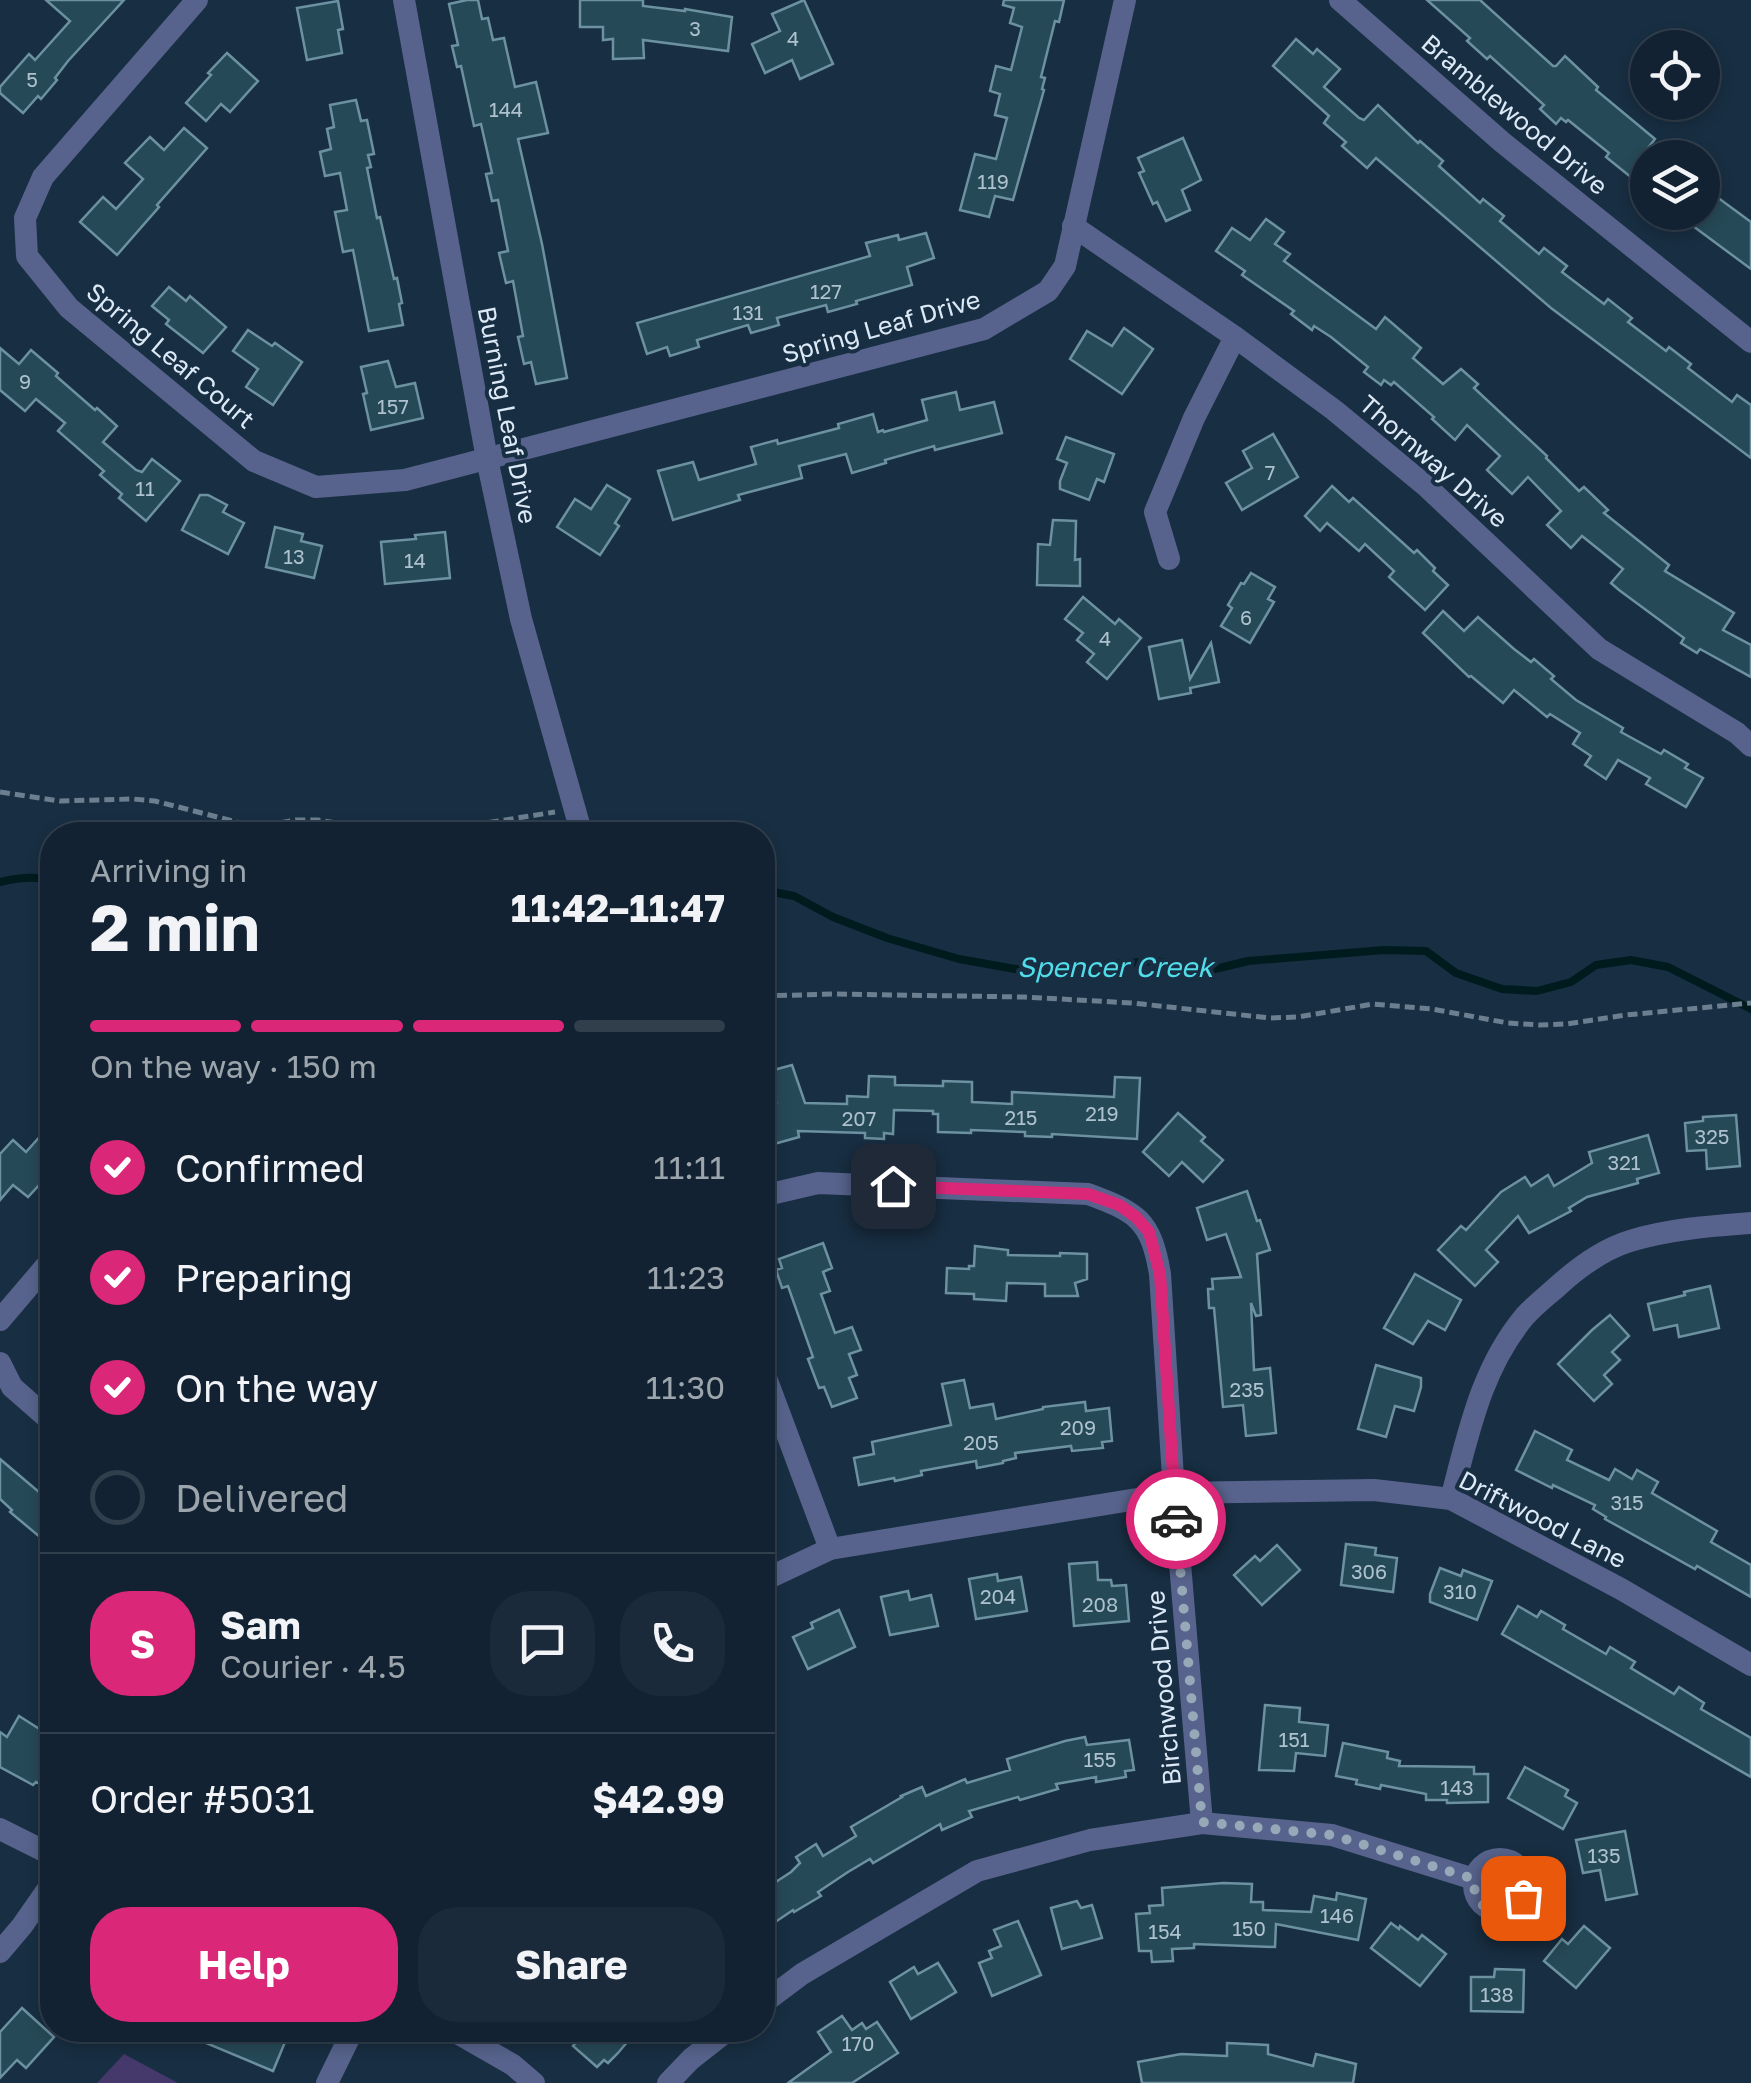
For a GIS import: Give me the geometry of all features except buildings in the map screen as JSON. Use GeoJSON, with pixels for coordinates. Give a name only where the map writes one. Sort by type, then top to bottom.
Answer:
{"type":"FeatureCollection","features":[{"type":"Feature","properties":{"kind":"street","name":"Spring Leaf Court"},"geometry":{"type":"LineString","coordinates":[[197,0],[44,178],[26,218],[27,256],[69,308],[254,460],[316,486],[405,480],[487,459]]}},
{"type":"Feature","properties":{"kind":"street","name":"Burning Leaf Drive"},"geometry":{"type":"LineString","coordinates":[[404,0],[487,459],[521,619],[578,822]]}},
{"type":"Feature","properties":{"kind":"street","name":"Spring Leaf Drive"},"geometry":{"type":"LineString","coordinates":[[487,459],[984,330],[1048,291],[1064,266],[1124,0]]}},
{"type":"Feature","properties":{"kind":"street","name":"Bramblewood Drive"},"geometry":{"type":"LineString","coordinates":[[1340,0],[1502,142],[1751,342]]}},
{"type":"Feature","properties":{"kind":"street","name":"Thornway Drive"},"geometry":{"type":"LineString","coordinates":[[1073,226],[1334,410],[1426,486],[1599,649],[1737,732],[1751,746]]}},
{"type":"Feature","properties":{"kind":"street"},"geometry":{"type":"LineString","coordinates":[[1168,559],[1154,512],[1194,418],[1235,337]]}},
{"type":"Feature","properties":{"kind":"street","name":"Birchwood Drive"},"geometry":{"type":"LineString","coordinates":[[775,1193],[818,1183],[1088,1194],[1119,1205],[1149,1232],[1160,1274],[1202,1822]]}},
{"type":"Feature","properties":{"kind":"street"},"geometry":{"type":"LineString","coordinates":[[1451,1499],[1483,1388],[1501,1351],[1526,1315],[1572,1273],[1628,1241],[1694,1228],[1751,1223]]}},
{"type":"Feature","properties":{"kind":"street"},"geometry":{"type":"LineString","coordinates":[[0,1320],[40,1273]]}},
{"type":"Feature","properties":{"kind":"street"},"geometry":{"type":"LineString","coordinates":[[0,1363],[12,1388],[40,1412]]}},
{"type":"Feature","properties":{"kind":"street"},"geometry":{"type":"LineString","coordinates":[[775,1402],[830,1550]]}},
{"type":"Feature","properties":{"kind":"street","name":"Driftwood Lane"},"geometry":{"type":"LineString","coordinates":[[775,1576],[830,1550],[1174,1493],[1374,1490],[1451,1499],[1622,1589],[1751,1665]]}},
{"type":"Feature","properties":{"kind":"street"},"geometry":{"type":"LineString","coordinates":[[775,1994],[802,1974],[977,1871],[1090,1840],[1202,1822],[1332,1835],[1474,1879]]}},
{"type":"Feature","properties":{"kind":"street"},"geometry":{"type":"LineString","coordinates":[[0,1830],[40,1849]]}},
{"type":"Feature","properties":{"kind":"street"},"geometry":{"type":"LineString","coordinates":[[0,1952],[40,1900]]}},
{"type":"Feature","properties":{"kind":"street"},"geometry":{"type":"LineString","coordinates":[[328,2083],[347,2042]]}},
{"type":"Feature","properties":{"kind":"street"},"geometry":{"type":"LineString","coordinates":[[473,2042],[513,2065],[534,2083]]}},
{"type":"Feature","properties":{"kind":"street"},"geometry":{"type":"LineString","coordinates":[[668,2083],[712,2042]]}},
{"type":"Feature","properties":{"kind":"path"},"geometry":{"type":"LineString","coordinates":[[0,792],[60,800],[154,801],[232,822]]}},
{"type":"Feature","properties":{"kind":"path"},"geometry":{"type":"LineString","coordinates":[[492,822],[554,812]]}},
{"type":"Feature","properties":{"kind":"path"},"geometry":{"type":"LineString","coordinates":[[283,822],[330,822]]}},
{"type":"Feature","properties":{"kind":"path"},"geometry":{"type":"LineString","coordinates":[[775,996],[1024,997],[1168,1006],[1270,1018],[1373,1004],[1540,1025],[1751,1003]]}},
{"type":"Feature","properties":{"kind":"shaded area"},"geometry":{"type":"Polygon","coordinates":[[[124,2054],[178,2083],[97,2083],[124,2054]]]}},
{"type":"Feature","properties":{"kind":"waterway","name":"Spencer Creek"},"geometry":{"type":"LineString","coordinates":[[0,882],[40,878]]}},
{"type":"Feature","properties":{"kind":"waterway","name":"Spencer Creek"},"geometry":{"type":"LineString","coordinates":[[775,892],[794,896],[833,917],[887,938],[959,959],[1015,969],[1155,961],[1211,970],[1248,961],[1384,950],[1426,951],[1456,973],[1502,989],[1537,991],[1571,982],[1596,965],[1631,960],[1668,967],[1751,1009]]}},
{"type":"Feature","properties":{"kind":"way so far"},"geometry":{"type":"LineString","coordinates":[[1176,1519],[1202,1822],[1332,1835],[1474,1879],[1480,1902],[1494,1911],[1511,1909],[1523,1898]]}},
{"type":"Feature","properties":{"kind":"route"},"geometry":{"type":"LineString","coordinates":[[893,1186],[1088,1194],[1119,1205],[1149,1232],[1160,1274],[1176,1519]]}}]}
